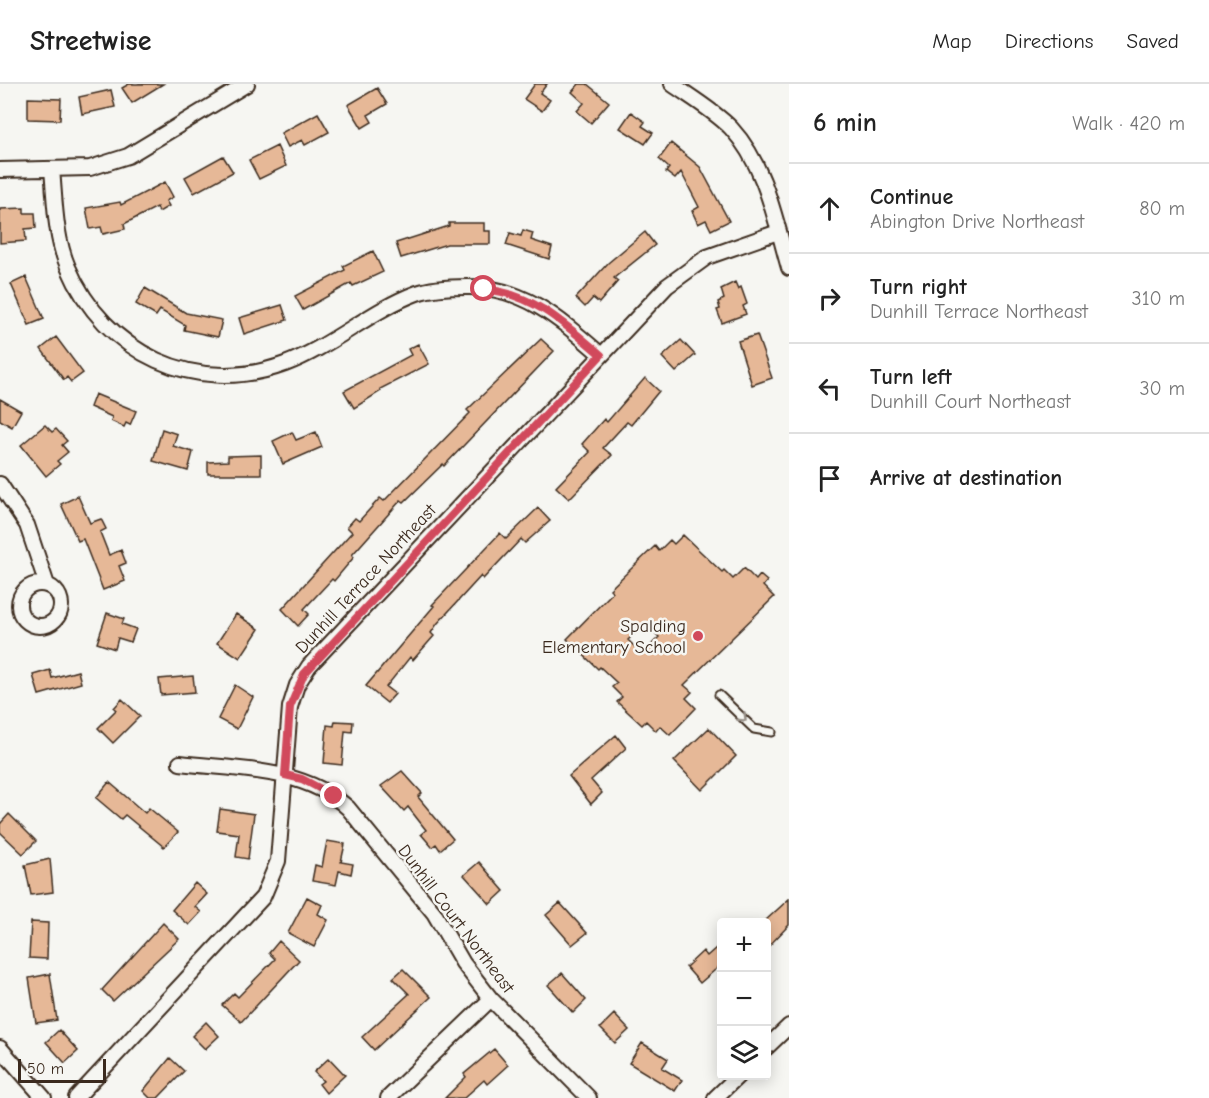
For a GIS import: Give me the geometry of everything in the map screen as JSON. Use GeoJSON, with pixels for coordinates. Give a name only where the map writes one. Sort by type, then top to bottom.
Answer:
{"type":"FeatureCollection","features":[{"type":"Feature","properties":{"kind":"street"},"geometry":{"type":"LineString","coordinates":[[0,170],[90,168],[128,156],[247,84]]}},
{"type":"Feature","properties":{"kind":"street"},"geometry":{"type":"LineString","coordinates":[[672,84],[712,112],[746,146],[763,180],[789,268]]}},
{"type":"Feature","properties":{"kind":"street"},"geometry":{"type":"LineString","coordinates":[[52,169],[59,237],[67,265],[80,292],[96,316],[118,338],[142,354],[170,367],[217,376],[265,370],[306,355],[414,294],[467,287],[501,290],[534,302],[557,317],[601,355]]}},
{"type":"Feature","properties":{"kind":"street","name":"Dunhill Terrace Northeast"},"geometry":{"type":"LineString","coordinates":[[76,1098],[262,899],[272,881],[278,861],[290,707],[297,685],[309,666],[667,286],[690,267],[725,248],[778,232]]}},
{"type":"Feature","properties":{"kind":"street"},"geometry":{"type":"LineString","coordinates":[[0,484],[27,525],[46,585]]}},
{"type":"Feature","properties":{"kind":"street","name":"Dunhill Court Northeast"},"geometry":{"type":"LineString","coordinates":[[180,763],[285,775],[319,786],[348,808],[434,913],[463,963],[491,999],[589,1098]]}},
{"type":"Feature","properties":{"kind":"street"},"geometry":{"type":"LineString","coordinates":[[388,1098],[491,999]]}},
{"type":"Feature","properties":{"kind":"street"},"geometry":{"type":"LineString","coordinates":[[771,1043],[789,1026]]}},
{"type":"Feature","properties":{"kind":"street"},"geometry":{"type":"LineString","coordinates":[[0,1048],[45,1098]]}},
{"type":"Feature","properties":{"kind":"street"},"geometry":{"type":"LineString","coordinates":[[715,1098],[734,1080]]}},
{"type":"Feature","properties":{"kind":"lane"},"geometry":{"type":"LineString","coordinates":[[719,695],[754,729],[772,732]]}},
{"type":"Feature","properties":{"kind":"building"},"geometry":{"type":"Polygon","coordinates":[[[129,84],[163,84],[132,103],[122,88],[129,84]]]}},
{"type":"Feature","properties":{"kind":"building"},"geometry":{"type":"Polygon","coordinates":[[[535,84],[547,84],[540,93],[550,100],[542,111],[524,99],[535,84]]]}},
{"type":"Feature","properties":{"kind":"building"},"geometry":{"type":"Polygon","coordinates":[[[579,84],[587,84],[609,102],[591,123],[577,111],[584,103],[572,92],[579,84]]]}},
{"type":"Feature","properties":{"kind":"building"},"geometry":{"type":"Polygon","coordinates":[[[377,88],[387,104],[368,115],[372,122],[362,128],[348,105],[377,88]]]}},
{"type":"Feature","properties":{"kind":"building"},"geometry":{"type":"Polygon","coordinates":[[[111,90],[115,107],[82,114],[79,97],[111,90]]]}},
{"type":"Feature","properties":{"kind":"building"},"geometry":{"type":"Polygon","coordinates":[[[28,98],[61,99],[60,120],[28,119],[28,98]]]}},
{"type":"Feature","properties":{"kind":"building"},"geometry":{"type":"Polygon","coordinates":[[[631,112],[645,122],[642,126],[653,133],[645,144],[620,128],[631,112]]]}},
{"type":"Feature","properties":{"kind":"building"},"geometry":{"type":"Polygon","coordinates":[[[318,113],[329,132],[305,145],[302,140],[288,147],[281,133],[318,113]]]}},
{"type":"Feature","properties":{"kind":"building"},"geometry":{"type":"Polygon","coordinates":[[[671,143],[700,167],[729,221],[711,230],[706,220],[698,224],[692,211],[699,207],[681,172],[675,179],[666,172],[669,168],[659,159],[671,143]]]}},
{"type":"Feature","properties":{"kind":"building"},"geometry":{"type":"Polygon","coordinates":[[[277,146],[286,166],[259,179],[249,160],[277,146]]]}},
{"type":"Feature","properties":{"kind":"building"},"geometry":{"type":"Polygon","coordinates":[[[223,156],[233,172],[194,193],[185,177],[223,156]]]}},
{"type":"Feature","properties":{"kind":"building"},"geometry":{"type":"Polygon","coordinates":[[[165,182],[173,197],[166,201],[169,206],[159,212],[157,207],[124,224],[125,229],[103,234],[101,227],[90,229],[86,208],[120,202],[121,205],[165,182]]]}},
{"type":"Feature","properties":{"kind":"building"},"geometry":{"type":"Polygon","coordinates":[[[24,208],[24,213],[35,213],[36,228],[25,229],[26,241],[0,243],[0,209],[24,208]]]}},
{"type":"Feature","properties":{"kind":"building"},"geometry":{"type":"Polygon","coordinates":[[[449,223],[484,223],[484,231],[490,231],[490,244],[447,244],[401,258],[396,243],[449,226],[449,223]]]}},
{"type":"Feature","properties":{"kind":"building"},"geometry":{"type":"Polygon","coordinates":[[[523,230],[533,233],[531,240],[552,247],[549,259],[506,245],[510,233],[521,236],[523,230]]]}},
{"type":"Feature","properties":{"kind":"building"},"geometry":{"type":"Polygon","coordinates":[[[645,232],[655,245],[614,278],[618,281],[599,303],[593,298],[585,307],[576,298],[608,263],[645,232]]]}},
{"type":"Feature","properties":{"kind":"building"},"geometry":{"type":"Polygon","coordinates":[[[373,251],[383,272],[353,286],[351,283],[303,310],[295,296],[345,270],[343,266],[373,251]]]}},
{"type":"Feature","properties":{"kind":"building"},"geometry":{"type":"Polygon","coordinates":[[[26,277],[44,319],[29,325],[11,284],[26,277]]]}},
{"type":"Feature","properties":{"kind":"building"},"geometry":{"type":"Polygon","coordinates":[[[735,282],[738,289],[741,287],[747,304],[743,306],[746,314],[722,323],[717,310],[720,309],[718,302],[724,299],[721,289],[735,282]]]}},
{"type":"Feature","properties":{"kind":"building"},"geometry":{"type":"Polygon","coordinates":[[[145,288],[186,313],[222,320],[218,337],[184,330],[185,325],[160,310],[156,316],[136,304],[145,288]]]}},
{"type":"Feature","properties":{"kind":"building"},"geometry":{"type":"Polygon","coordinates":[[[282,305],[287,320],[244,334],[239,318],[282,305]]]}},
{"type":"Feature","properties":{"kind":"building"},"geometry":{"type":"Polygon","coordinates":[[[757,335],[772,378],[752,385],[738,341],[757,335]]]}},
{"type":"Feature","properties":{"kind":"building"},"geometry":{"type":"Polygon","coordinates":[[[56,337],[83,373],[71,382],[67,377],[64,380],[41,349],[56,337]]]}},
{"type":"Feature","properties":{"kind":"building"},"geometry":{"type":"Polygon","coordinates":[[[541,339],[554,351],[444,466],[443,464],[404,502],[401,500],[352,555],[354,557],[334,581],[332,579],[304,609],[309,614],[298,626],[282,609],[352,532],[347,527],[355,518],[359,521],[380,498],[384,501],[470,413],[467,410],[541,339]]]}},
{"type":"Feature","properties":{"kind":"building"},"geometry":{"type":"Polygon","coordinates":[[[681,340],[695,355],[676,372],[662,357],[681,340]]]}},
{"type":"Feature","properties":{"kind":"building"},"geometry":{"type":"Polygon","coordinates":[[[418,344],[429,364],[380,389],[381,391],[354,408],[344,391],[411,355],[408,349],[418,344]]]}},
{"type":"Feature","properties":{"kind":"building"},"geometry":{"type":"Polygon","coordinates":[[[645,378],[659,391],[631,425],[627,422],[603,448],[612,455],[569,499],[556,487],[590,452],[582,444],[604,419],[607,422],[645,378]]]}},
{"type":"Feature","properties":{"kind":"building"},"geometry":{"type":"Polygon","coordinates":[[[95,394],[136,411],[130,425],[126,423],[124,427],[111,421],[112,417],[90,407],[95,394]]]}},
{"type":"Feature","properties":{"kind":"building"},"geometry":{"type":"Polygon","coordinates":[[[0,399],[21,411],[12,427],[0,420],[0,399]]]}},
{"type":"Feature","properties":{"kind":"building"},"geometry":{"type":"Polygon","coordinates":[[[45,425],[52,432],[56,429],[67,441],[62,445],[68,452],[57,461],[60,464],[46,476],[21,445],[45,425]]]}},
{"type":"Feature","properties":{"kind":"building"},"geometry":{"type":"Polygon","coordinates":[[[162,429],[177,434],[173,446],[193,452],[188,471],[153,461],[162,429]]]}},
{"type":"Feature","properties":{"kind":"building"},"geometry":{"type":"Polygon","coordinates":[[[292,432],[296,440],[316,432],[322,447],[283,464],[273,441],[292,432]]]}},
{"type":"Feature","properties":{"kind":"building"},"geometry":{"type":"Polygon","coordinates":[[[261,455],[261,474],[208,474],[208,462],[228,461],[228,456],[261,455]]]}},
{"type":"Feature","properties":{"kind":"building"},"geometry":{"type":"Polygon","coordinates":[[[78,496],[90,523],[101,519],[106,529],[100,532],[109,555],[121,550],[126,563],[119,566],[125,581],[103,590],[83,539],[78,541],[61,504],[78,496]]]}},
{"type":"Feature","properties":{"kind":"building"},"geometry":{"type":"Polygon","coordinates":[[[538,508],[550,521],[525,543],[521,539],[483,579],[481,576],[437,624],[431,633],[434,636],[413,660],[410,657],[386,687],[395,694],[387,703],[366,686],[434,606],[432,605],[500,533],[506,539],[538,508]]]}},
{"type":"Feature","properties":{"kind":"building","name":"Spalding Elementary School"},"geometry":{"type":"Polygon","coordinates":[[[683,535],[722,572],[724,570],[733,579],[744,568],[756,580],[760,575],[767,581],[763,586],[774,597],[684,685],[692,692],[686,698],[696,708],[670,735],[660,726],[656,731],[646,721],[642,725],[617,702],[622,697],[612,687],[617,683],[600,667],[598,669],[567,639],[613,592],[610,589],[655,546],[659,551],[670,540],[674,544],[683,535]],[[645,623],[628,640],[642,654],[659,637],[645,623]]]}},
{"type":"Feature","properties":{"kind":"building"},"geometry":{"type":"Polygon","coordinates":[[[107,613],[124,619],[122,624],[136,629],[131,642],[118,638],[115,649],[97,643],[107,613]]]}},
{"type":"Feature","properties":{"kind":"building"},"geometry":{"type":"Polygon","coordinates":[[[236,614],[259,629],[240,658],[217,643],[236,614]]]}},
{"type":"Feature","properties":{"kind":"building"},"geometry":{"type":"Polygon","coordinates":[[[50,670],[52,678],[78,671],[81,683],[39,695],[33,675],[50,670]]]}},
{"type":"Feature","properties":{"kind":"building"},"geometry":{"type":"Polygon","coordinates":[[[193,676],[195,692],[161,695],[159,679],[193,676]]]}},
{"type":"Feature","properties":{"kind":"building"},"geometry":{"type":"Polygon","coordinates":[[[235,685],[253,697],[237,729],[218,719],[235,685]]]}},
{"type":"Feature","properties":{"kind":"building"},"geometry":{"type":"Polygon","coordinates":[[[122,699],[140,716],[113,743],[98,728],[116,710],[114,708],[122,699]]]}},
{"type":"Feature","properties":{"kind":"building"},"geometry":{"type":"Polygon","coordinates":[[[335,721],[353,722],[352,732],[345,731],[342,765],[324,763],[327,725],[334,726],[335,721]]]}},
{"type":"Feature","properties":{"kind":"building"},"geometry":{"type":"Polygon","coordinates":[[[709,728],[736,756],[702,790],[674,761],[709,728]]]}},
{"type":"Feature","properties":{"kind":"building"},"geometry":{"type":"Polygon","coordinates":[[[616,735],[626,748],[591,780],[602,793],[591,804],[569,776],[616,735]]]}},
{"type":"Feature","properties":{"kind":"building"},"geometry":{"type":"Polygon","coordinates":[[[402,771],[422,793],[418,797],[453,839],[440,850],[436,844],[432,847],[421,834],[426,830],[408,807],[404,811],[381,786],[402,771]]]}},
{"type":"Feature","properties":{"kind":"building"},"geometry":{"type":"Polygon","coordinates":[[[109,782],[145,813],[149,808],[178,832],[164,847],[125,815],[121,819],[96,798],[109,782]]]}},
{"type":"Feature","properties":{"kind":"building"},"geometry":{"type":"Polygon","coordinates":[[[220,809],[254,814],[248,859],[236,857],[239,834],[217,831],[220,809]]]}},
{"type":"Feature","properties":{"kind":"building"},"geometry":{"type":"Polygon","coordinates":[[[9,814],[36,841],[23,854],[0,832],[0,824],[9,814]]]}},
{"type":"Feature","properties":{"kind":"building"},"geometry":{"type":"Polygon","coordinates":[[[327,841],[345,844],[341,862],[353,864],[351,874],[339,871],[336,885],[312,881],[315,865],[322,867],[327,841]]]}},
{"type":"Feature","properties":{"kind":"building"},"geometry":{"type":"Polygon","coordinates":[[[50,859],[53,892],[31,895],[25,865],[50,859]]]}},
{"type":"Feature","properties":{"kind":"building"},"geometry":{"type":"Polygon","coordinates":[[[479,862],[504,891],[490,904],[464,875],[479,862]]]}},
{"type":"Feature","properties":{"kind":"building"},"geometry":{"type":"Polygon","coordinates":[[[195,883],[207,894],[195,907],[201,912],[189,925],[172,910],[195,883]]]}},
{"type":"Feature","properties":{"kind":"building"},"geometry":{"type":"Polygon","coordinates":[[[307,897],[322,905],[318,914],[328,920],[314,947],[288,933],[307,897]]]}},
{"type":"Feature","properties":{"kind":"building"},"geometry":{"type":"Polygon","coordinates":[[[789,899],[789,925],[771,944],[771,918],[768,918],[789,899]]]}},
{"type":"Feature","properties":{"kind":"building"},"geometry":{"type":"Polygon","coordinates":[[[560,903],[587,933],[572,945],[546,915],[560,903]]]}},
{"type":"Feature","properties":{"kind":"building"},"geometry":{"type":"Polygon","coordinates":[[[31,922],[48,923],[47,959],[29,958],[31,922]]]}},
{"type":"Feature","properties":{"kind":"building"},"geometry":{"type":"Polygon","coordinates":[[[163,923],[179,939],[113,1001],[102,990],[163,923]]]}},
{"type":"Feature","properties":{"kind":"building"},"geometry":{"type":"Polygon","coordinates":[[[279,941],[299,960],[241,1022],[222,1005],[234,993],[238,997],[275,959],[269,953],[279,941]]]}},
{"type":"Feature","properties":{"kind":"building"},"geometry":{"type":"Polygon","coordinates":[[[717,949],[717,968],[700,983],[686,967],[703,951],[707,956],[717,949]]]}},
{"type":"Feature","properties":{"kind":"building"},"geometry":{"type":"Polygon","coordinates":[[[403,969],[431,997],[374,1050],[362,1037],[409,994],[393,978],[403,969]]]}},
{"type":"Feature","properties":{"kind":"building"},"geometry":{"type":"Polygon","coordinates":[[[562,973],[586,1000],[573,1013],[548,985],[562,973]]]}},
{"type":"Feature","properties":{"kind":"building"},"geometry":{"type":"Polygon","coordinates":[[[50,974],[57,1020],[36,1023],[29,978],[50,974]]]}},
{"type":"Feature","properties":{"kind":"building"},"geometry":{"type":"Polygon","coordinates":[[[614,1014],[629,1030],[615,1043],[600,1028],[614,1014]]]}},
{"type":"Feature","properties":{"kind":"building"},"geometry":{"type":"Polygon","coordinates":[[[206,1022],[219,1036],[205,1049],[192,1036],[206,1022]]]}},
{"type":"Feature","properties":{"kind":"building"},"geometry":{"type":"Polygon","coordinates":[[[59,1030],[78,1051],[65,1063],[46,1042],[59,1030]]]}},
{"type":"Feature","properties":{"kind":"building"},"geometry":{"type":"Polygon","coordinates":[[[642,1043],[668,1059],[662,1068],[682,1080],[675,1091],[629,1063],[642,1043]]]}},
{"type":"Feature","properties":{"kind":"building"},"geometry":{"type":"Polygon","coordinates":[[[494,1049],[508,1065],[487,1084],[484,1080],[464,1098],[445,1098],[466,1077],[464,1074],[494,1049]]]}},
{"type":"Feature","properties":{"kind":"building"},"geometry":{"type":"Polygon","coordinates":[[[170,1058],[184,1071],[158,1098],[150,1098],[143,1091],[170,1058]]]}},
{"type":"Feature","properties":{"kind":"building"},"geometry":{"type":"Polygon","coordinates":[[[329,1058],[345,1075],[326,1093],[319,1084],[323,1081],[314,1072],[329,1058]]]}},
{"type":"Feature","properties":{"kind":"place","name":"Spalding Elementary School"},"geometry":{"type":"Point","coordinates":[698,636]}},
{"type":"Feature","properties":{"kind":"route"},"geometry":{"type":"LineString","coordinates":[[334,796],[319,786],[285,775],[287,723],[297,685],[309,666],[601,355],[557,317],[534,302],[501,290],[484,289]]}}]}
